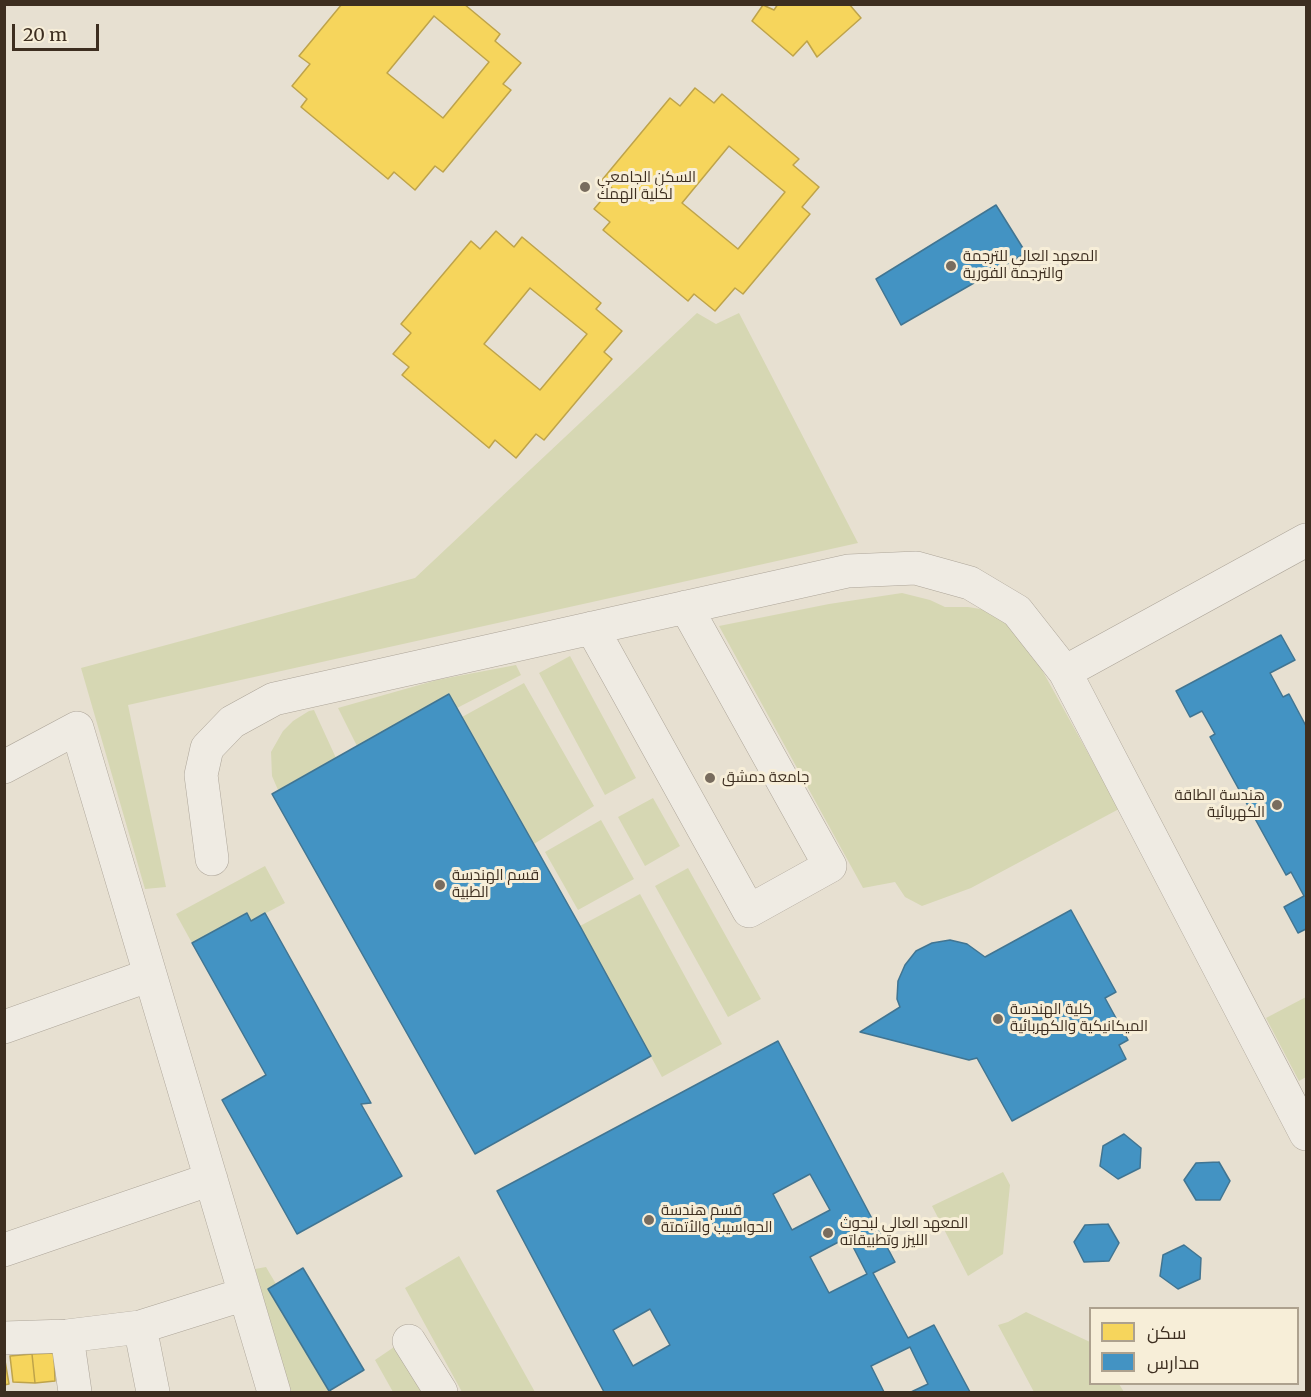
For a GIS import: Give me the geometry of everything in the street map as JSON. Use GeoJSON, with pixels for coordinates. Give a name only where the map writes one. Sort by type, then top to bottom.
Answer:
{"type":"FeatureCollection","features":[{"type":"Feature","properties":{"kind":"street"},"geometry":{"type":"LineString","coordinates":[[1065,672],[1306,540]]}},
{"type":"Feature","properties":{"kind":"street"},"geometry":{"type":"LineString","coordinates":[[212,859],[201,775],[207,748],[232,722],[274,699],[848,571],[916,568],[970,583],[1017,611],[1065,672],[1306,1134]]}},
{"type":"Feature","properties":{"kind":"street"},"geometry":{"type":"LineString","coordinates":[[592,628],[749,911],[830,866],[686,607]]}},
{"type":"Feature","properties":{"kind":"street"},"geometry":{"type":"LineString","coordinates":[[4,767],[77,728],[274,1392]]}},
{"type":"Feature","properties":{"kind":"street"},"geometry":{"type":"LineString","coordinates":[[4,1027],[150,975]]}},
{"type":"Feature","properties":{"kind":"street"},"geometry":{"type":"LineString","coordinates":[[4,1250],[211,1179]]}},
{"type":"Feature","properties":{"kind":"street"},"geometry":{"type":"LineString","coordinates":[[4,1338],[67,1336],[141,1327],[244,1294]]}},
{"type":"Feature","properties":{"kind":"street"},"geometry":{"type":"LineString","coordinates":[[141,1327],[153,1392]]}},
{"type":"Feature","properties":{"kind":"street"},"geometry":{"type":"LineString","coordinates":[[67,1336],[75,1392]]}},
{"type":"Feature","properties":{"kind":"street"},"geometry":{"type":"LineString","coordinates":[[409,1341],[441,1392]]}},
{"type":"Feature","properties":{"kind":"green space"},"geometry":{"type":"Polygon","coordinates":[[[697,313],[716,324],[739,313],[858,543],[128,705],[166,887],[145,889],[81,668],[415,578],[697,313]]]}},
{"type":"Feature","properties":{"kind":"green space"},"geometry":{"type":"Polygon","coordinates":[[[902,593],[930,600],[945,607],[968,607],[1011,614],[1119,809],[971,888],[922,906],[905,897],[895,882],[863,888],[719,626],[829,604],[902,593]]]}},
{"type":"Feature","properties":{"kind":"green space"},"geometry":{"type":"Polygon","coordinates":[[[570,656],[636,778],[605,795],[539,673],[570,656]]]}},
{"type":"Feature","properties":{"kind":"green space"},"geometry":{"type":"Polygon","coordinates":[[[516,665],[521,675],[457,708],[448,695],[357,746],[338,708],[437,680],[516,665]]]}},
{"type":"Feature","properties":{"kind":"green space"},"geometry":{"type":"Polygon","coordinates":[[[524,683],[594,806],[534,844],[462,717],[524,683]]]}},
{"type":"Feature","properties":{"kind":"green space"},"geometry":{"type":"Polygon","coordinates":[[[314,710],[336,758],[278,790],[272,776],[271,752],[283,731],[293,721],[314,710]]]}},
{"type":"Feature","properties":{"kind":"green space"},"geometry":{"type":"Polygon","coordinates":[[[653,798],[680,846],[645,866],[618,817],[653,798]]]}},
{"type":"Feature","properties":{"kind":"green space"},"geometry":{"type":"Polygon","coordinates":[[[601,820],[634,879],[578,910],[545,852],[601,820]]]}},
{"type":"Feature","properties":{"kind":"green space"},"geometry":{"type":"Polygon","coordinates":[[[265,866],[285,903],[251,921],[246,913],[192,943],[176,914],[265,866]]]}},
{"type":"Feature","properties":{"kind":"green space"},"geometry":{"type":"Polygon","coordinates":[[[688,868],[761,999],[728,1017],[655,886],[688,868]]]}},
{"type":"Feature","properties":{"kind":"green space"},"geometry":{"type":"Polygon","coordinates":[[[640,894],[722,1044],[662,1077],[580,926],[640,894]]]}},
{"type":"Feature","properties":{"kind":"green space"},"geometry":{"type":"Polygon","coordinates":[[[1306,997],[1306,1077],[1299,1081],[1266,1018],[1306,997]]]}},
{"type":"Feature","properties":{"kind":"green space"},"geometry":{"type":"Polygon","coordinates":[[[1003,1172],[1010,1185],[1003,1254],[968,1276],[932,1206],[1003,1172]]]}},
{"type":"Feature","properties":{"kind":"green space"},"geometry":{"type":"Polygon","coordinates":[[[459,1256],[535,1392],[462,1392],[405,1288],[459,1256]]]}},
{"type":"Feature","properties":{"kind":"green space"},"geometry":{"type":"Polygon","coordinates":[[[266,1267],[276,1284],[268,1289],[330,1392],[291,1392],[255,1269],[266,1267]]]}},
{"type":"Feature","properties":{"kind":"green space"},"geometry":{"type":"Polygon","coordinates":[[[1026,1312],[1089,1342],[1089,1385],[1120,1385],[1124,1392],[1034,1392],[998,1325],[1026,1312]]]}},
{"type":"Feature","properties":{"kind":"green space"},"geometry":{"type":"Polygon","coordinates":[[[400,1343],[430,1392],[393,1392],[375,1360],[400,1343]]]}},
{"type":"Feature","properties":{"kind":"building: سكن"},"geometry":{"type":"Polygon","coordinates":[[[342,4],[464,4],[500,34],[495,41],[521,63],[503,84],[511,90],[443,172],[435,166],[415,190],[394,172],[388,179],[301,107],[307,99],[292,86],[310,64],[299,56],[342,4]],[[434,16],[387,73],[443,118],[489,62],[434,16]]]}},
{"type":"Feature","properties":{"kind":"building: سكن"},"geometry":{"type":"Polygon","coordinates":[[[778,4],[849,4],[861,18],[817,57],[807,41],[793,56],[752,21],[763,5],[774,10],[778,4]]]}},
{"type":"Feature","properties":{"kind":"building: سكن"},"geometry":{"type":"Polygon","coordinates":[[[695,88],[714,103],[722,94],[799,159],[793,165],[819,187],[802,207],[810,214],[743,294],[735,288],[715,311],[694,294],[688,301],[603,230],[610,222],[594,209],[612,188],[602,180],[670,98],[680,106],[695,88]],[[729,146],[682,203],[738,249],[785,192],[729,146]]]}},
{"type":"Feature","properties":{"kind":"building: سكن"},"geometry":{"type":"Polygon","coordinates":[[[496,231],[514,247],[522,237],[601,303],[596,309],[622,331],[604,352],[612,359],[544,440],[536,434],[516,458],[495,440],[489,448],[402,375],[409,367],[393,354],[411,333],[401,324],[471,241],[480,249],[496,231]],[[530,288],[484,344],[540,390],[587,334],[530,288]]]}},
{"type":"Feature","properties":{"kind":"building: سكن"},"geometry":{"type":"Polygon","coordinates":[[[54,1353],[55,1381],[35,1383],[32,1354],[54,1353]]]}},
{"type":"Feature","properties":{"kind":"building: سكن"},"geometry":{"type":"Polygon","coordinates":[[[32,1354],[35,1383],[13,1382],[10,1356],[32,1354]]]}},
{"type":"Feature","properties":{"kind":"building: سكن"},"geometry":{"type":"Polygon","coordinates":[[[4,1355],[9,1384],[4,1385],[4,1355]]]}},
{"type":"Feature","properties":{"kind":"building: مدارس","name":"المعهد العالي للترجمة والترجمة الفورية"},"geometry":{"type":"Polygon","coordinates":[[[996,205],[1026,253],[901,325],[876,279],[996,205]]]}},
{"type":"Feature","properties":{"kind":"building: مدارس","name":"هندسة الطاقة الكهربائية"},"geometry":{"type":"Polygon","coordinates":[[[1281,635],[1295,660],[1270,673],[1283,697],[1289,694],[1306,726],[1306,929],[1298,933],[1284,907],[1304,896],[1291,872],[1286,875],[1210,737],[1215,734],[1202,711],[1190,717],[1176,691],[1281,635]]]}},
{"type":"Feature","properties":{"kind":"building: مدارس","name":"قسم الهندسة الطبية"},"geometry":{"type":"Polygon","coordinates":[[[449,694],[651,1056],[475,1154],[272,794],[449,694]]]}},
{"type":"Feature","properties":{"kind":"building: مدارس","name":"كلية الهندسة الميكانيكية والكهربائية"},"geometry":{"type":"Polygon","coordinates":[[[1071,910],[1116,992],[1105,998],[1128,1040],[1119,1045],[1126,1059],[1012,1121],[977,1058],[969,1060],[860,1032],[900,1007],[897,999],[898,981],[905,965],[916,951],[932,943],[950,940],[967,944],[985,957],[1071,910]]]}},
{"type":"Feature","properties":{"kind":"building: مدارس"},"geometry":{"type":"Polygon","coordinates":[[[247,913],[251,921],[265,913],[371,1103],[361,1104],[402,1176],[297,1234],[222,1100],[266,1075],[192,943],[247,913]]]}},
{"type":"Feature","properties":{"kind":"building: مدارس","name":"قسم هندسة الحواسيب والأتمتة"},"geometry":{"type":"Polygon","coordinates":[[[778,1041],[895,1262],[873,1273],[908,1338],[934,1325],[970,1392],[911,1392],[928,1384],[910,1347],[871,1366],[884,1392],[604,1392],[497,1191],[778,1041]],[[810,1174],[773,1194],[792,1230],[830,1210],[810,1174]],[[848,1237],[810,1257],[829,1293],[867,1274],[848,1237]],[[650,1309],[613,1330],[633,1366],[670,1345],[650,1309]]]}},
{"type":"Feature","properties":{"kind":"building: مدارس"},"geometry":{"type":"Polygon","coordinates":[[[1124,1134],[1141,1148],[1140,1168],[1118,1179],[1100,1166],[1103,1146],[1124,1134]]]}},
{"type":"Feature","properties":{"kind":"building: مدارس"},"geometry":{"type":"Polygon","coordinates":[[[1219,1162],[1230,1181],[1220,1200],[1196,1200],[1184,1180],[1196,1163],[1219,1162]]]}},
{"type":"Feature","properties":{"kind":"building: مدارس"},"geometry":{"type":"Polygon","coordinates":[[[1108,1224],[1119,1243],[1109,1261],[1084,1262],[1074,1242],[1085,1225],[1108,1224]]]}},
{"type":"Feature","properties":{"kind":"building: مدارس"},"geometry":{"type":"Polygon","coordinates":[[[1184,1245],[1201,1258],[1200,1279],[1178,1289],[1160,1276],[1163,1255],[1184,1245]]]}},
{"type":"Feature","properties":{"kind":"building: مدارس"},"geometry":{"type":"Polygon","coordinates":[[[303,1268],[364,1370],[329,1391],[268,1289],[303,1268]]]}},
{"type":"Feature","properties":{"kind":"place","name":"السكن الجامعي لكلية الهمك"},"geometry":{"type":"Point","coordinates":[585,187]}},
{"type":"Feature","properties":{"kind":"place","name":"المعهد العالي للترجمة والترجمة الفورية"},"geometry":{"type":"Point","coordinates":[951,266]}},
{"type":"Feature","properties":{"kind":"place","name":"جامعة دمشق"},"geometry":{"type":"Point","coordinates":[710,778]}},
{"type":"Feature","properties":{"kind":"place","name":"هندسة الطاقة الكهربائية"},"geometry":{"type":"Point","coordinates":[1277,805]}},
{"type":"Feature","properties":{"kind":"place","name":"قسم الهندسة الطبية"},"geometry":{"type":"Point","coordinates":[440,885]}},
{"type":"Feature","properties":{"kind":"place","name":"كلية الهندسة الميكانيكية والكهربائية"},"geometry":{"type":"Point","coordinates":[998,1019]}},
{"type":"Feature","properties":{"kind":"place","name":"قسم هندسة الحواسيب والأتمتة"},"geometry":{"type":"Point","coordinates":[649,1220]}},
{"type":"Feature","properties":{"kind":"place","name":"المعهد العالي لبحوث الليزر وتطبيقاته"},"geometry":{"type":"Point","coordinates":[828,1233]}}]}
